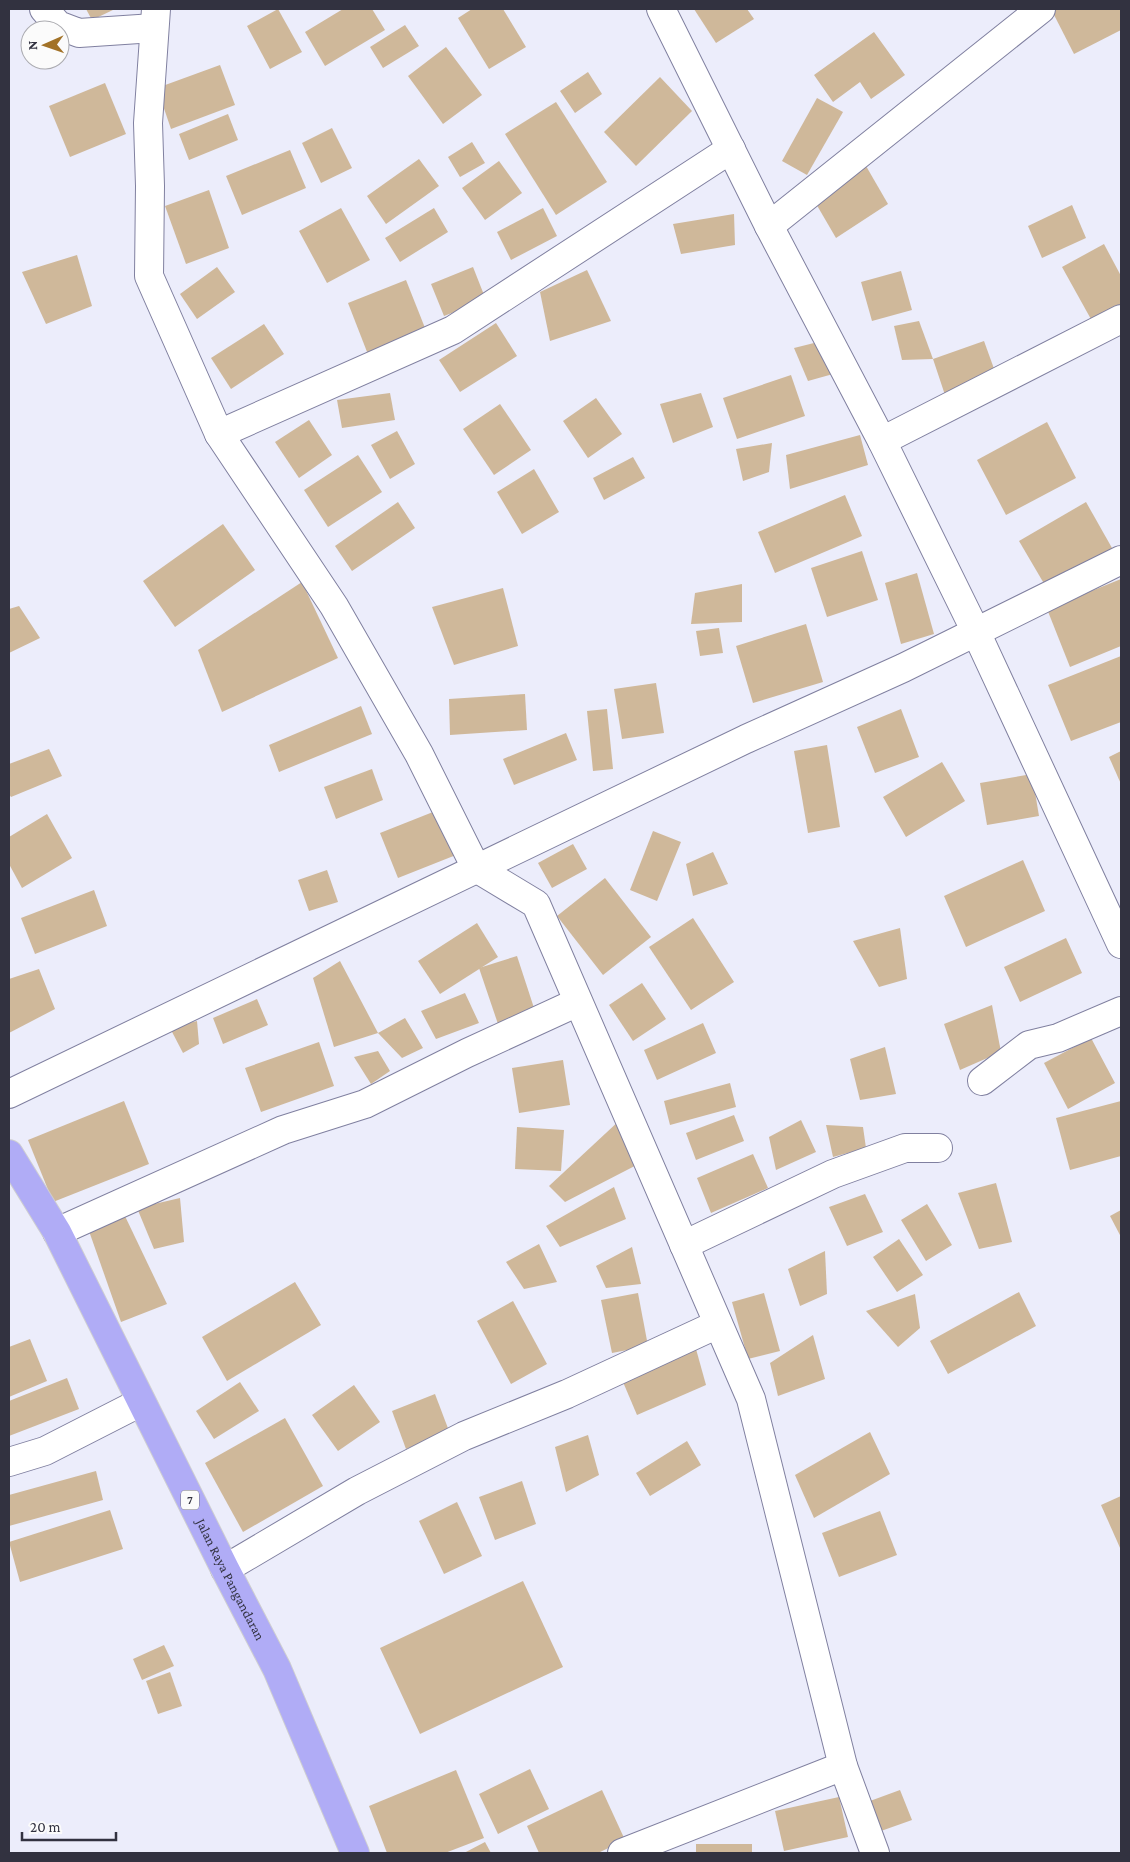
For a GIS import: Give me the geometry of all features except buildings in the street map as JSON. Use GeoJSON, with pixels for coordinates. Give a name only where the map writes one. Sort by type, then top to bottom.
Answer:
{"type":"FeatureCollection","features":[{"type":"Feature","properties":{"kind":"highway","name":"Jalan Raya Pangandaran"},"geometry":{"type":"LineString","coordinates":[[9,1154],[56,1232],[277,1669],[355,1853]]}},
{"type":"Feature","properties":{"kind":"street"},"geometry":{"type":"LineString","coordinates":[[44,9],[58,25],[79,33],[155,18],[148,123],[150,186],[149,276],[219,434],[334,606],[419,754],[476,868],[536,904],[751,1399],[843,1766],[875,1853]]}},
{"type":"Feature","properties":{"kind":"street"},"geometry":{"type":"LineString","coordinates":[[662,9],[769,226],[882,441],[976,632],[1121,944]]}},
{"type":"Feature","properties":{"kind":"street"},"geometry":{"type":"LineString","coordinates":[[769,226],[1041,9]]}},
{"type":"Feature","properties":{"kind":"street"},"geometry":{"type":"LineString","coordinates":[[219,434],[453,330],[731,149]]}},
{"type":"Feature","properties":{"kind":"street"},"geometry":{"type":"LineString","coordinates":[[882,441],[1121,319]]}},
{"type":"Feature","properties":{"kind":"street"},"geometry":{"type":"LineString","coordinates":[[9,1094],[746,739],[903,668],[1121,560]]}},
{"type":"Feature","properties":{"kind":"street"},"geometry":{"type":"LineString","coordinates":[[56,1232],[283,1130],[366,1104],[467,1053],[578,1002]]}},
{"type":"Feature","properties":{"kind":"street"},"geometry":{"type":"LineString","coordinates":[[982,1081],[1029,1045],[1058,1038],[1121,1011]]}},
{"type":"Feature","properties":{"kind":"street"},"geometry":{"type":"LineString","coordinates":[[684,1245],[833,1174],[905,1148],[938,1148]]}},
{"type":"Feature","properties":{"kind":"street"},"geometry":{"type":"LineString","coordinates":[[225,1569],[357,1491],[464,1436],[567,1394],[718,1324]]}},
{"type":"Feature","properties":{"kind":"street"},"geometry":{"type":"LineString","coordinates":[[9,1462],[45,1451],[141,1402]]}},
{"type":"Feature","properties":{"kind":"street"},"geometry":{"type":"LineString","coordinates":[[622,1853],[843,1766]]}}]}
